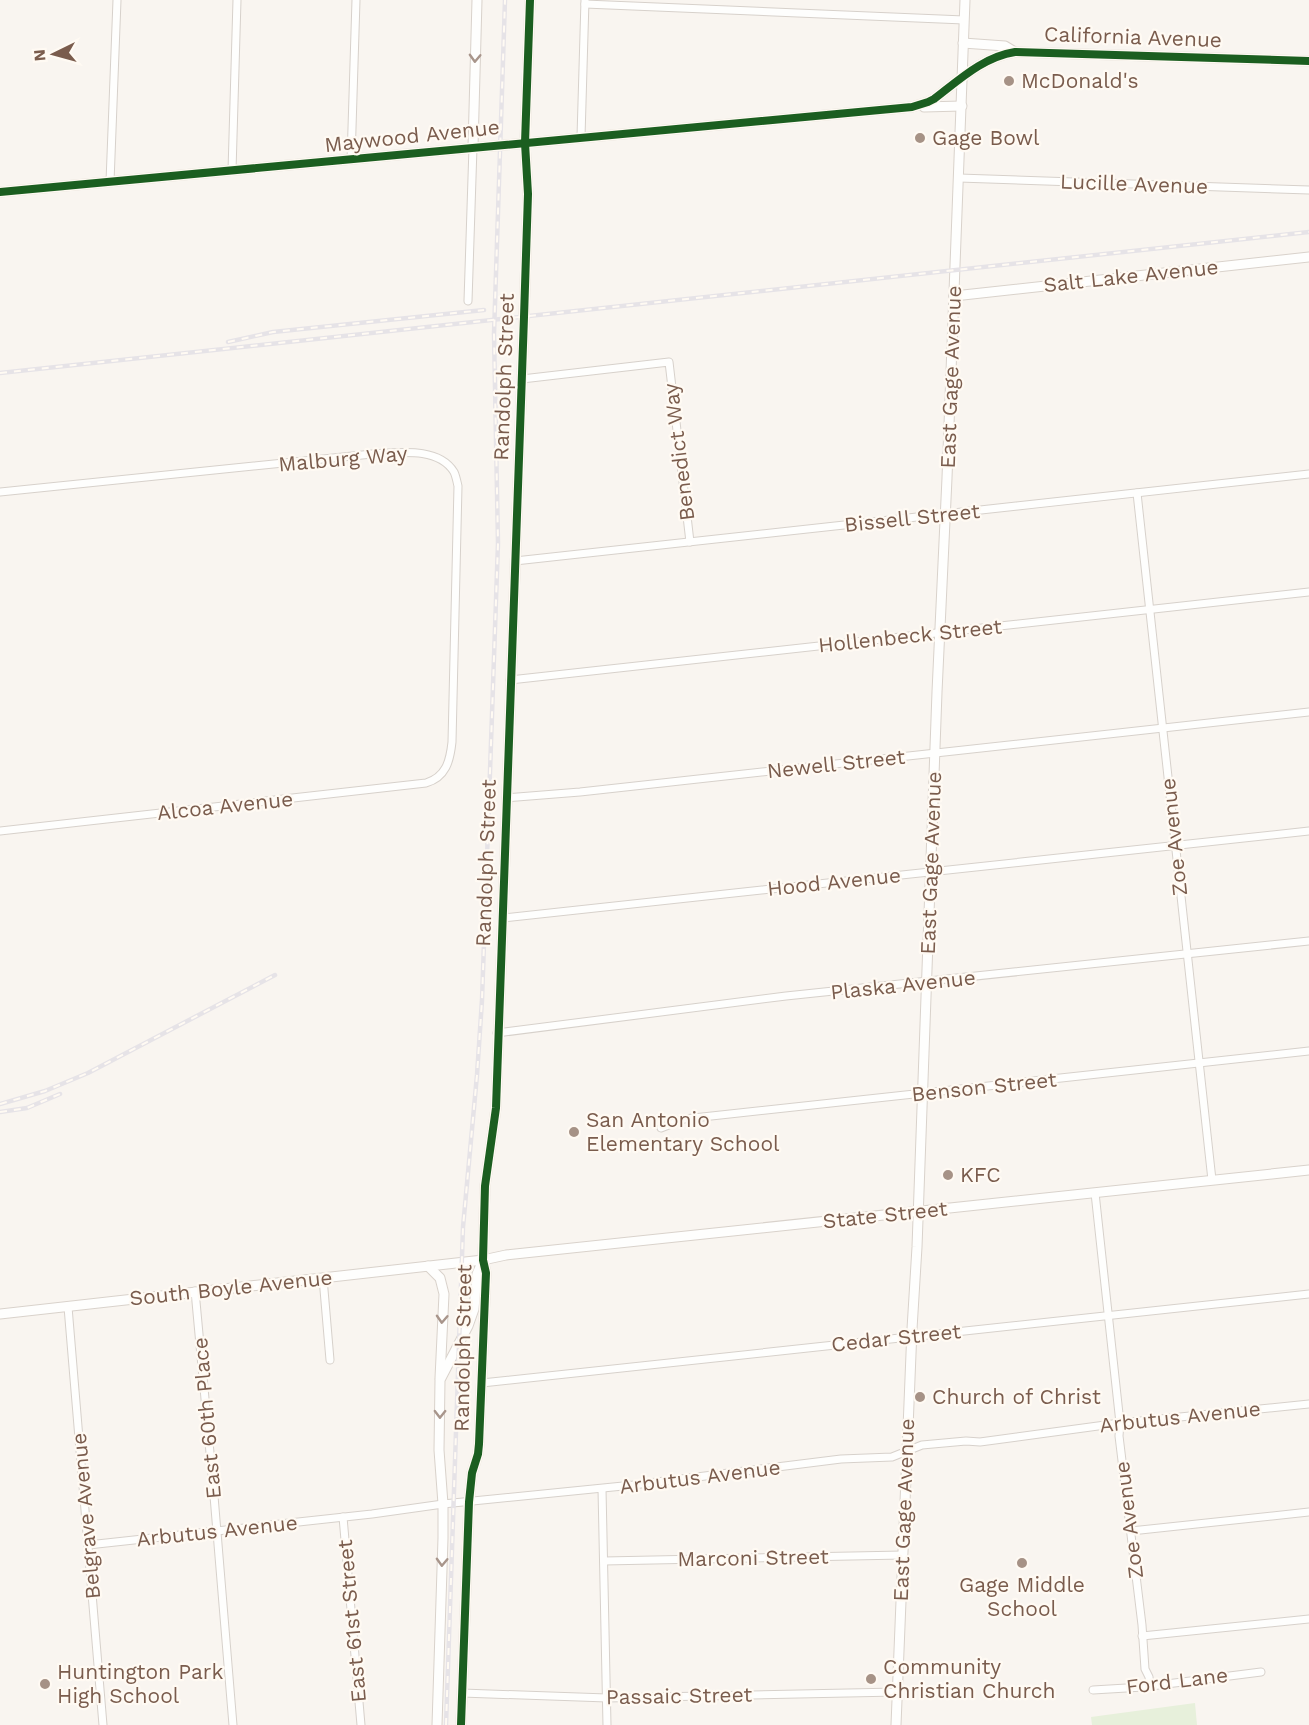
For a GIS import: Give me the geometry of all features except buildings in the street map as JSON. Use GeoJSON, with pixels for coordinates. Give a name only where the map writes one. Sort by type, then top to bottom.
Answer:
{"type":"FeatureCollection","features":[{"type":"Feature","properties":{"kind":"street"},"geometry":{"type":"LineString","coordinates":[[110,182],[117,0]]}},
{"type":"Feature","properties":{"kind":"street"},"geometry":{"type":"LineString","coordinates":[[232,171],[237,0]]}},
{"type":"Feature","properties":{"kind":"street"},"geometry":{"type":"LineString","coordinates":[[351,160],[356,0]]}},
{"type":"Feature","properties":{"kind":"street","name":"Randolph Street"},"geometry":{"type":"LineString","coordinates":[[468,301],[477,0]]}},
{"type":"Feature","properties":{"kind":"street","name":"Randolph Street"},"geometry":{"type":"LineString","coordinates":[[461,1725],[469,1502],[472,1473],[478,1454],[486,1296],[486,1273],[483,1260],[485,1186],[496,1108],[528,194],[525,143],[530,0]]}},
{"type":"Feature","properties":{"kind":"street","name":"East Gage Avenue"},"geometry":{"type":"LineString","coordinates":[[896,1725],[965,0]]}},
{"type":"Feature","properties":{"kind":"street"},"geometry":{"type":"LineString","coordinates":[[581,137],[585,2],[964,20]]}},
{"type":"Feature","properties":{"kind":"street"},"geometry":{"type":"LineString","coordinates":[[963,43],[1005,46],[1015,52]]}},
{"type":"Feature","properties":{"kind":"street","name":"California Avenue"},"geometry":{"type":"LineString","coordinates":[[962,78],[984,61],[1015,52],[1309,61]]}},
{"type":"Feature","properties":{"kind":"street","name":"Maywood Avenue"},"geometry":{"type":"LineString","coordinates":[[0,192],[912,107],[928,102],[962,78]]}},
{"type":"Feature","properties":{"kind":"street"},"geometry":{"type":"LineString","coordinates":[[912,107],[962,106]]}},
{"type":"Feature","properties":{"kind":"street","name":"Lucille Avenue"},"geometry":{"type":"LineString","coordinates":[[959,178],[1309,190]]}},
{"type":"Feature","properties":{"kind":"street","name":"Salt Lake Avenue"},"geometry":{"type":"LineString","coordinates":[[954,296],[1309,257]]}},
{"type":"Feature","properties":{"kind":"street","name":"Benedict Way"},"geometry":{"type":"LineString","coordinates":[[522,379],[669,362],[690,542]]}},
{"type":"Feature","properties":{"kind":"street","name":"Malburg Way"},"geometry":{"type":"LineString","coordinates":[[0,492],[372,454],[420,453],[446,462],[455,474],[458,486],[452,742],[446,770]]}},
{"type":"Feature","properties":{"kind":"street","name":"Bissell Street"},"geometry":{"type":"LineString","coordinates":[[515,561],[1309,474]]}},
{"type":"Feature","properties":{"kind":"street","name":"Zoe Avenue"},"geometry":{"type":"LineString","coordinates":[[1137,493],[1212,1180]]}},
{"type":"Feature","properties":{"kind":"street","name":"Hollenbeck Street"},"geometry":{"type":"LineString","coordinates":[[510,680],[1309,592]]}},
{"type":"Feature","properties":{"kind":"street","name":"Newell Street"},"geometry":{"type":"LineString","coordinates":[[506,798],[1309,712]]}},
{"type":"Feature","properties":{"kind":"street","name":"Alcoa Avenue"},"geometry":{"type":"LineString","coordinates":[[0,831],[430,783],[446,770]]}},
{"type":"Feature","properties":{"kind":"street","name":"Hood Avenue"},"geometry":{"type":"LineString","coordinates":[[503,918],[1309,831]]}},
{"type":"Feature","properties":{"kind":"street","name":"Plaska Avenue"},"geometry":{"type":"LineString","coordinates":[[497,1033],[786,996],[1309,941]]}},
{"type":"Feature","properties":{"kind":"street","name":"Benson Street"},"geometry":{"type":"LineString","coordinates":[[661,1128],[684,1119],[1309,1051]]}},
{"type":"Feature","properties":{"kind":"street","name":"State Street"},"geometry":{"type":"LineString","coordinates":[[462,1262],[507,1255],[1309,1170]]}},
{"type":"Feature","properties":{"kind":"street","name":"Zoe Avenue"},"geometry":{"type":"LineString","coordinates":[[1095,1193],[1120,1423],[1119,1436],[1145,1669],[1150,1686]]}},
{"type":"Feature","properties":{"kind":"street","name":"Randolph Street"},"geometry":{"type":"LineString","coordinates":[[437,1725],[443,1538],[439,1450],[440,1380],[468,1326],[474,1309],[477,1274],[483,1260]]}},
{"type":"Feature","properties":{"kind":"street","name":"South Boyle Avenue"},"geometry":{"type":"LineString","coordinates":[[0,1314],[462,1262]]}},
{"type":"Feature","properties":{"kind":"street"},"geometry":{"type":"LineString","coordinates":[[428,1266],[440,1278],[444,1294],[440,1380]]}},
{"type":"Feature","properties":{"kind":"street"},"geometry":{"type":"LineString","coordinates":[[323,1278],[330,1360]]}},
{"type":"Feature","properties":{"kind":"street","name":"East 60th Place"},"geometry":{"type":"LineString","coordinates":[[195,1291],[233,1725]]}},
{"type":"Feature","properties":{"kind":"street","name":"Cedar Street"},"geometry":{"type":"LineString","coordinates":[[482,1383],[1309,1294]]}},
{"type":"Feature","properties":{"kind":"street","name":"Belgrave Avenue"},"geometry":{"type":"LineString","coordinates":[[68,1306],[103,1725]]}},
{"type":"Feature","properties":{"kind":"street","name":"Arbutus Avenue"},"geometry":{"type":"LineString","coordinates":[[88,1545],[443,1504],[602,1489],[841,1459],[892,1457],[922,1445],[980,1442],[1120,1423],[1309,1404]]}},
{"type":"Feature","properties":{"kind":"street"},"geometry":{"type":"LineString","coordinates":[[602,1489],[608,1725]]}},
{"type":"Feature","properties":{"kind":"street"},"geometry":{"type":"LineString","coordinates":[[1131,1531],[1309,1512]]}},
{"type":"Feature","properties":{"kind":"street","name":"East 61st Street"},"geometry":{"type":"LineString","coordinates":[[343,1517],[362,1725]]}},
{"type":"Feature","properties":{"kind":"street","name":"Marconi Street"},"geometry":{"type":"LineString","coordinates":[[604,1561],[903,1555]]}},
{"type":"Feature","properties":{"kind":"street"},"geometry":{"type":"LineString","coordinates":[[1142,1636],[1309,1619]]}},
{"type":"Feature","properties":{"kind":"street","name":"Zoe Avenue"},"geometry":{"type":"LineString","coordinates":[[1139,1687],[1145,1669]]}},
{"type":"Feature","properties":{"kind":"street","name":"Ford Lane"},"geometry":{"type":"LineString","coordinates":[[1093,1690],[1150,1686],[1261,1672]]}},
{"type":"Feature","properties":{"kind":"street","name":"Passaic Street"},"geometry":{"type":"LineString","coordinates":[[462,1693],[607,1698],[897,1692]]}},
{"type":"Feature","properties":{"kind":"green space"},"geometry":{"type":"Polygon","coordinates":[[[1195,1703],[1197,1725],[1092,1725],[1091,1717],[1195,1703]]]}},
{"type":"Feature","properties":{"kind":"railway"},"geometry":{"type":"LineString","coordinates":[[446,1725],[463,1227],[482,1000],[498,543],[494,334],[505,0]]}},
{"type":"Feature","properties":{"kind":"railway"},"geometry":{"type":"LineString","coordinates":[[0,373],[1309,232]]}},
{"type":"Feature","properties":{"kind":"railway"},"geometry":{"type":"LineString","coordinates":[[228,342],[273,332],[484,310]]}},
{"type":"Feature","properties":{"kind":"railway"},"geometry":{"type":"LineString","coordinates":[[0,1104],[45,1091],[88,1073],[275,975]]}},
{"type":"Feature","properties":{"kind":"railway"},"geometry":{"type":"LineString","coordinates":[[0,1112],[27,1108],[60,1094]]}},
{"type":"Feature","properties":{"kind":"cycle path"},"geometry":{"type":"LineString","coordinates":[[461,1725],[469,1502],[472,1473],[479,1444],[486,1273],[483,1260],[485,1186],[496,1108],[528,194],[525,143],[530,0]]}},
{"type":"Feature","properties":{"kind":"cycle path"},"geometry":{"type":"LineString","coordinates":[[0,192],[912,107],[934,99],[982,64],[1015,52],[1309,61]]}},
{"type":"Feature","properties":{"kind":"place","name":"McDonald's"},"geometry":{"type":"Point","coordinates":[1009,81]}},
{"type":"Feature","properties":{"kind":"place","name":"Gage Bowl"},"geometry":{"type":"Point","coordinates":[920,138]}},
{"type":"Feature","properties":{"kind":"place","name":"San Antonio Elementary School"},"geometry":{"type":"Point","coordinates":[574,1132]}},
{"type":"Feature","properties":{"kind":"place","name":"KFC"},"geometry":{"type":"Point","coordinates":[948,1175]}},
{"type":"Feature","properties":{"kind":"place","name":"Church of Christ"},"geometry":{"type":"Point","coordinates":[920,1397]}},
{"type":"Feature","properties":{"kind":"place","name":"Gage Middle School"},"geometry":{"type":"Point","coordinates":[1022,1563]}},
{"type":"Feature","properties":{"kind":"place","name":"Community Christian Church"},"geometry":{"type":"Point","coordinates":[871,1679]}},
{"type":"Feature","properties":{"kind":"place","name":"Huntington Park High School"},"geometry":{"type":"Point","coordinates":[45,1684]}}]}
